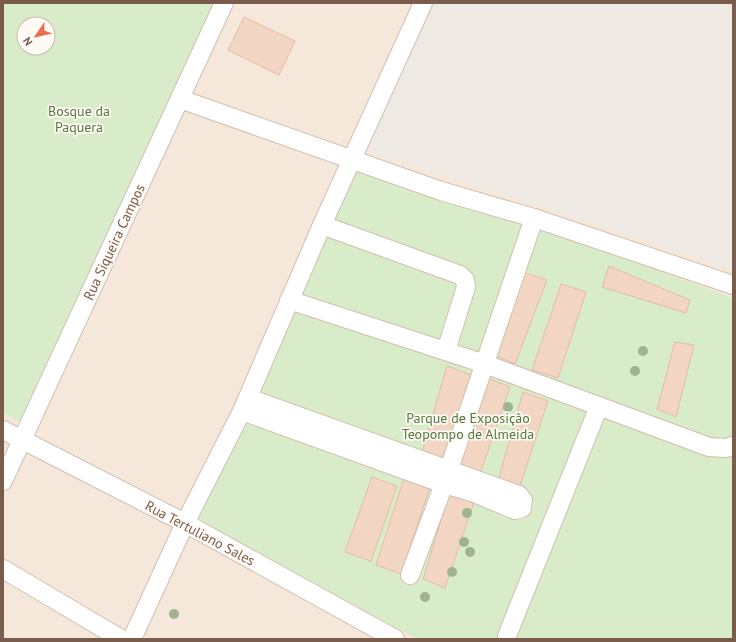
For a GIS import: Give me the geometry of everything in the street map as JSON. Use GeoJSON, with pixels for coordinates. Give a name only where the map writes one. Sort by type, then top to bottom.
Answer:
{"type":"FeatureCollection","features":[{"type":"Feature","properties":{"kind":"street","name":"Rua Siqueira Campos"},"geometry":{"type":"LineString","coordinates":[[3,481],[224,3]]}},
{"type":"Feature","properties":{"kind":"street"},"geometry":{"type":"LineString","coordinates":[[132,639],[184,523],[245,405],[356,147],[423,3]]}},
{"type":"Feature","properties":{"kind":"street"},"geometry":{"type":"LineString","coordinates":[[180,100],[442,191],[534,218],[733,285]]}},
{"type":"Feature","properties":{"kind":"street"},"geometry":{"type":"LineString","coordinates":[[410,574],[446,477],[534,218]]}},
{"type":"Feature","properties":{"kind":"street"},"geometry":{"type":"LineString","coordinates":[[322,224],[460,275],[465,280],[466,287],[446,351]]}},
{"type":"Feature","properties":{"kind":"street"},"geometry":{"type":"LineString","coordinates":[[289,300],[485,364],[709,447],[726,448],[733,446]]}},
{"type":"Feature","properties":{"kind":"street"},"geometry":{"type":"LineString","coordinates":[[245,405],[446,477]]}},
{"type":"Feature","properties":{"kind":"street"},"geometry":{"type":"LineString","coordinates":[[507,636],[599,406]]}},
{"type":"Feature","properties":{"kind":"street","name":"Rua Tertuliano Sales"},"geometry":{"type":"LineString","coordinates":[[3,430],[184,523],[394,639]]}},
{"type":"Feature","properties":{"kind":"street"},"geometry":{"type":"LineString","coordinates":[[3,569],[121,639]]}},
{"type":"Feature","properties":{"kind":"shaded area"},"geometry":{"type":"Polygon","coordinates":[[[3,3],[733,3],[733,639],[3,639],[3,3]]]}},
{"type":"Feature","properties":{"kind":"shaded area"},"geometry":{"type":"Polygon","coordinates":[[[423,3],[733,3],[733,270],[356,147],[423,3]]]}},
{"type":"Feature","properties":{"kind":"green space","name":"Bosque da Paquera"},"geometry":{"type":"Polygon","coordinates":[[[3,3],[216,3],[23,424],[3,413],[3,3]]]}},
{"type":"Feature","properties":{"kind":"green space","name":"Parque de Exposição Teopompo de Almeida"},"geometry":{"type":"Polygon","coordinates":[[[352,156],[733,298],[733,639],[418,639],[185,523],[352,156]]]}},
{"type":"Feature","properties":{"kind":"building"},"geometry":{"type":"Polygon","coordinates":[[[244,17],[295,41],[279,75],[228,50],[244,17]]]}},
{"type":"Feature","properties":{"kind":"building"},"geometry":{"type":"Polygon","coordinates":[[[609,266],[690,300],[686,313],[602,287],[609,266]]]}},
{"type":"Feature","properties":{"kind":"building"},"geometry":{"type":"Polygon","coordinates":[[[523,272],[547,280],[515,364],[494,355],[523,272]]]}},
{"type":"Feature","properties":{"kind":"building"},"geometry":{"type":"Polygon","coordinates":[[[561,284],[586,292],[558,378],[532,370],[561,284]]]}},
{"type":"Feature","properties":{"kind":"building"},"geometry":{"type":"Polygon","coordinates":[[[675,342],[694,345],[676,417],[657,409],[675,342]]]}},
{"type":"Feature","properties":{"kind":"building"},"geometry":{"type":"Polygon","coordinates":[[[447,366],[471,375],[443,464],[421,456],[447,366]]]}},
{"type":"Feature","properties":{"kind":"building"},"geometry":{"type":"Polygon","coordinates":[[[487,378],[510,387],[480,474],[457,466],[487,378]]]}},
{"type":"Feature","properties":{"kind":"building"},"geometry":{"type":"Polygon","coordinates":[[[523,392],[548,401],[519,489],[498,481],[523,392]]]}},
{"type":"Feature","properties":{"kind":"building"},"geometry":{"type":"Polygon","coordinates":[[[372,477],[397,486],[371,561],[345,552],[372,477]]]}},
{"type":"Feature","properties":{"kind":"building"},"geometry":{"type":"Polygon","coordinates":[[[404,478],[430,487],[401,574],[376,565],[404,478]]]}},
{"type":"Feature","properties":{"kind":"building"},"geometry":{"type":"Polygon","coordinates":[[[451,487],[476,496],[445,588],[423,579],[451,487]]]}}]}
